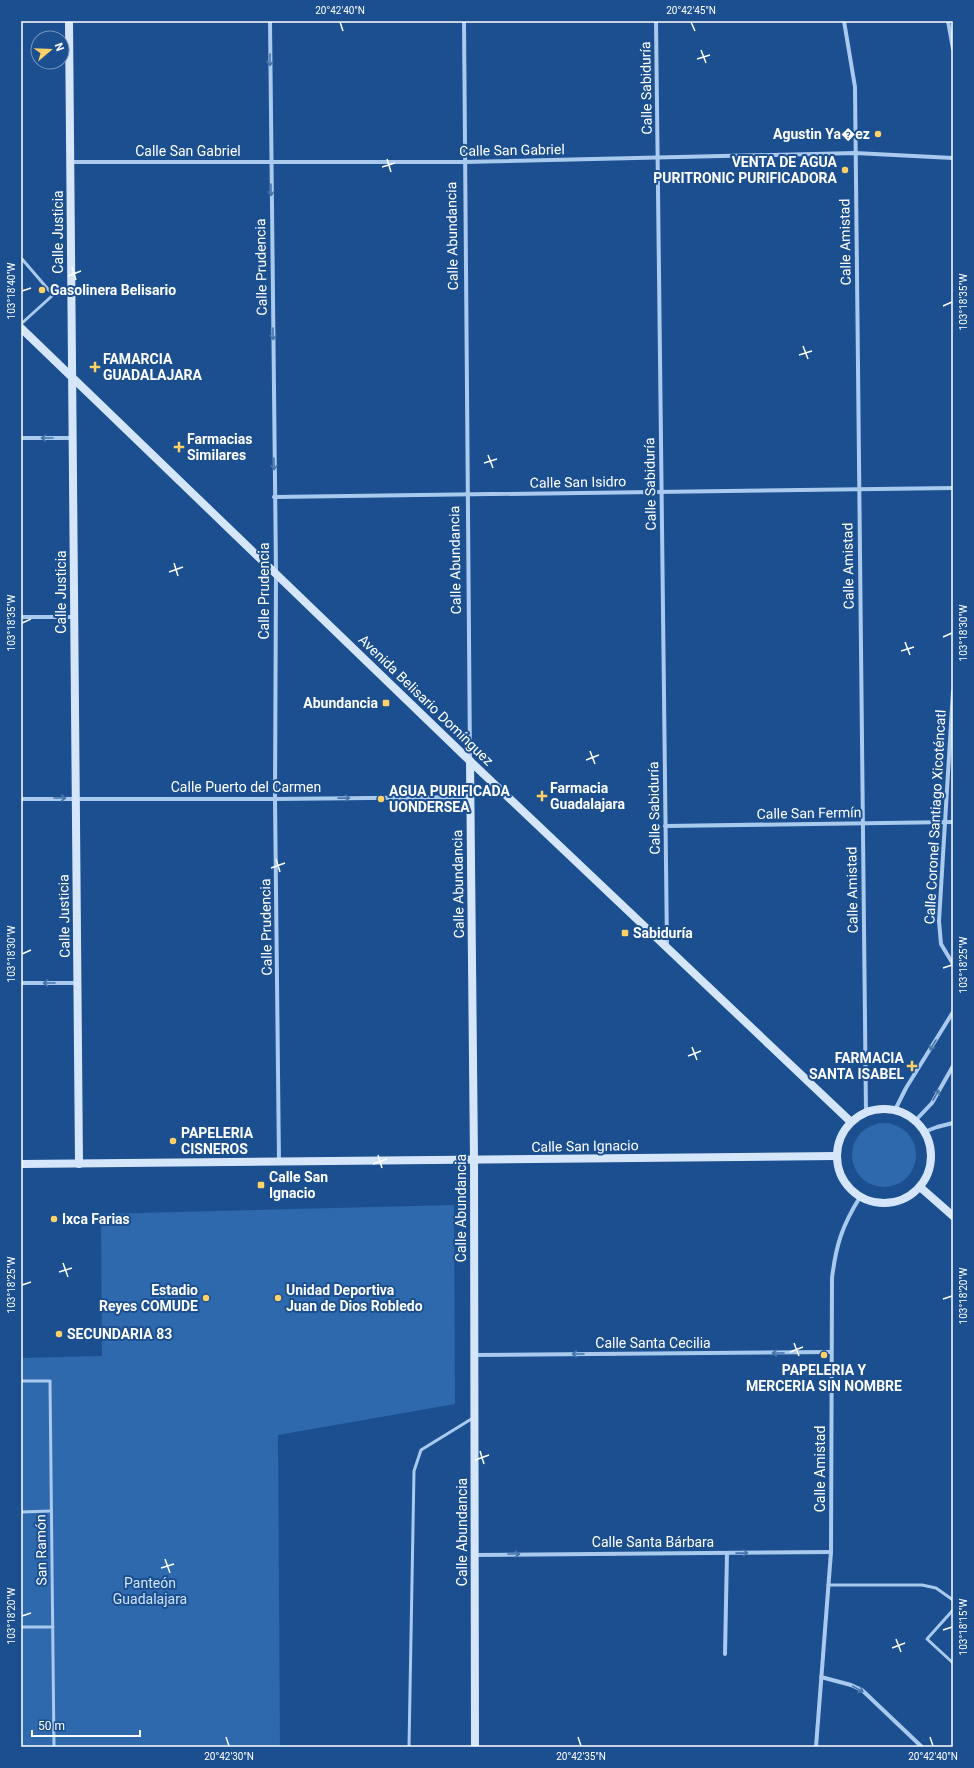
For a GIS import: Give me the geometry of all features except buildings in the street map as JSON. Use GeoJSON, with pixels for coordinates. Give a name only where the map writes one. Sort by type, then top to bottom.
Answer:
{"type":"FeatureCollection","features":[{"type":"Feature","properties":{"kind":"street","name":"Calle Justicia"},"geometry":{"type":"LineString","coordinates":[[69,21],[79,1164]]}},
{"type":"Feature","properties":{"kind":"street","name":"Calle Prudencia"},"geometry":{"type":"LineString","coordinates":[[270,21],[270,162],[276,573],[275,799],[279,1162]]}},
{"type":"Feature","properties":{"kind":"street","name":"Calle Abundancia"},"geometry":{"type":"LineString","coordinates":[[464,21],[464,162],[474,1160],[475,1747]]}},
{"type":"Feature","properties":{"kind":"street","name":"Calle Sabiduría"},"geometry":{"type":"LineString","coordinates":[[656,21],[667,947]]}},
{"type":"Feature","properties":{"kind":"street","name":"Calle Amistad"},"geometry":{"type":"LineString","coordinates":[[844,21],[855,87],[858,490],[866,1112]]}},
{"type":"Feature","properties":{"kind":"street"},"geometry":{"type":"LineString","coordinates":[[948,21],[953,49]]}},
{"type":"Feature","properties":{"kind":"street","name":"Calle San Gabriel"},"geometry":{"type":"LineString","coordinates":[[70,162],[464,162],[855,153],[953,158]]}},
{"type":"Feature","properties":{"kind":"street","name":"Avenida Belisario Domínguez"},"geometry":{"type":"LineString","coordinates":[[21,328],[470,761],[851,1122]]}},
{"type":"Feature","properties":{"kind":"street"},"geometry":{"type":"LineString","coordinates":[[21,438],[73,438]]}},
{"type":"Feature","properties":{"kind":"street","name":"Calle San Isidro"},"geometry":{"type":"LineString","coordinates":[[274,497],[953,488]]}},
{"type":"Feature","properties":{"kind":"street"},"geometry":{"type":"LineString","coordinates":[[21,617],[74,617]]}},
{"type":"Feature","properties":{"kind":"street","name":"Calle Coronel Santiago Xicoténcatl"},"geometry":{"type":"LineString","coordinates":[[953,691],[939,934],[941,944],[953,964]]}},
{"type":"Feature","properties":{"kind":"street","name":"Calle Puerto del Carmen"},"geometry":{"type":"LineString","coordinates":[[21,799],[470,797]]}},
{"type":"Feature","properties":{"kind":"street","name":"Calle San Fermín"},"geometry":{"type":"LineString","coordinates":[[665,826],[953,822]]}},
{"type":"Feature","properties":{"kind":"street"},"geometry":{"type":"LineString","coordinates":[[21,983],[77,983]]}},
{"type":"Feature","properties":{"kind":"street"},"geometry":{"type":"LineString","coordinates":[[895,1110],[906,1088],[953,1012]]}},
{"type":"Feature","properties":{"kind":"street"},"geometry":{"type":"LineString","coordinates":[[915,1121],[932,1103],[953,1066]]}},
{"type":"Feature","properties":{"kind":"street"},"geometry":{"type":"LineString","coordinates":[[875,1110],[895,1110],[915,1121],[924,1132],[929,1144],[931,1156],[929,1169],[920,1187],[904,1198],[890,1203],[875,1202],[860,1197],[848,1186],[840,1172],[837,1156],[838,1144],[843,1132],[851,1122],[866,1112],[875,1110]]}},
{"type":"Feature","properties":{"kind":"street"},"geometry":{"type":"LineString","coordinates":[[924,1132],[953,1123]]}},
{"type":"Feature","properties":{"kind":"street","name":"Calle San Ignacio"},"geometry":{"type":"LineString","coordinates":[[21,1164],[837,1156]]}},
{"type":"Feature","properties":{"kind":"street"},"geometry":{"type":"LineString","coordinates":[[920,1187],[953,1216]]}},
{"type":"Feature","properties":{"kind":"street","name":"Calle Amistad"},"geometry":{"type":"LineString","coordinates":[[816,1747],[830,1552],[832,1278],[837,1245],[850,1213],[860,1197]]}},
{"type":"Feature","properties":{"kind":"street","name":"Calle Santa Cecilia"},"geometry":{"type":"LineString","coordinates":[[474,1355],[831,1352]]}},
{"type":"Feature","properties":{"kind":"street","name":"Calle Santa Bárbara"},"geometry":{"type":"LineString","coordinates":[[475,1555],[830,1552]]}},
{"type":"Feature","properties":{"kind":"street"},"geometry":{"type":"LineString","coordinates":[[725,1654],[727,1553]]}},
{"type":"Feature","properties":{"kind":"street"},"geometry":{"type":"LineString","coordinates":[[821,1677],[851,1685],[862,1690],[922,1747]]}},
{"type":"Feature","properties":{"kind":"lane"},"geometry":{"type":"LineString","coordinates":[[21,260],[22,259],[53,294]]}},
{"type":"Feature","properties":{"kind":"lane"},"geometry":{"type":"LineString","coordinates":[[21,324],[53,294],[71,294]]}},
{"type":"Feature","properties":{"kind":"lane","name":"San Ramón"},"geometry":{"type":"LineString","coordinates":[[21,1381],[50,1381],[54,1747]]}},
{"type":"Feature","properties":{"kind":"lane"},"geometry":{"type":"LineString","coordinates":[[409,1747],[414,1471],[421,1450],[475,1417]]}},
{"type":"Feature","properties":{"kind":"lane"},"geometry":{"type":"LineString","coordinates":[[21,1512],[51,1511]]}},
{"type":"Feature","properties":{"kind":"lane"},"geometry":{"type":"LineString","coordinates":[[828,1585],[922,1585],[936,1588],[953,1600]]}},
{"type":"Feature","properties":{"kind":"lane"},"geometry":{"type":"LineString","coordinates":[[953,1610],[927,1639],[953,1663]]}},
{"type":"Feature","properties":{"kind":"lane"},"geometry":{"type":"LineString","coordinates":[[21,1627],[53,1627]]}},
{"type":"Feature","properties":{"kind":"green space"},"geometry":{"type":"Polygon","coordinates":[[[878,1123],[890,1123],[907,1132],[914,1143],[916,1155],[914,1167],[907,1178],[890,1187],[878,1187],[866,1182],[857,1173],[852,1161],[852,1149],[857,1137],[866,1128],[878,1123]]]}},
{"type":"Feature","properties":{"kind":"green space","name":"Panteón Guadalajara"},"geometry":{"type":"Polygon","coordinates":[[[454,1205],[455,1404],[278,1435],[280,1747],[21,1747],[21,1358],[102,1356],[101,1214],[454,1205]]]}},
{"type":"Feature","properties":{"kind":"place","name":"Agustin Ya�ez"},"geometry":{"type":"Point","coordinates":[878,134]}},
{"type":"Feature","properties":{"kind":"place","name":"VENTA DE AGUA PURITRONIC PURIFICADORA"},"geometry":{"type":"Point","coordinates":[845,170]}},
{"type":"Feature","properties":{"kind":"place","name":"Gasolinera Belisario"},"geometry":{"type":"Point","coordinates":[42,290]}},
{"type":"Feature","properties":{"kind":"place","name":"FAMARCIA GUADALAJARA"},"geometry":{"type":"Point","coordinates":[95,367]}},
{"type":"Feature","properties":{"kind":"place","name":"Farmacias Similares"},"geometry":{"type":"Point","coordinates":[179,447]}},
{"type":"Feature","properties":{"kind":"place","name":"Abundancia"},"geometry":{"type":"Point","coordinates":[386,703]}},
{"type":"Feature","properties":{"kind":"place","name":"Farmacia Guadalajara"},"geometry":{"type":"Point","coordinates":[542,796]}},
{"type":"Feature","properties":{"kind":"place","name":"AGUA PURIFICADA UONDERSEA"},"geometry":{"type":"Point","coordinates":[381,799]}},
{"type":"Feature","properties":{"kind":"place","name":"Sabiduría"},"geometry":{"type":"Point","coordinates":[625,933]}},
{"type":"Feature","properties":{"kind":"place","name":"FARMACIA SANTA ISABEL"},"geometry":{"type":"Point","coordinates":[912,1066]}},
{"type":"Feature","properties":{"kind":"place","name":"PAPELERIA CISNEROS"},"geometry":{"type":"Point","coordinates":[173,1141]}},
{"type":"Feature","properties":{"kind":"place","name":"Calle San Ignacio"},"geometry":{"type":"Point","coordinates":[261,1185]}},
{"type":"Feature","properties":{"kind":"place","name":"Ixca Farias"},"geometry":{"type":"Point","coordinates":[54,1219]}},
{"type":"Feature","properties":{"kind":"place","name":"Estadio Reyes COMUDE"},"geometry":{"type":"Point","coordinates":[206,1298]}},
{"type":"Feature","properties":{"kind":"place","name":"Unidad Deportiva Juan de Dios Robledo"},"geometry":{"type":"Point","coordinates":[278,1298]}},
{"type":"Feature","properties":{"kind":"place","name":"SECUNDARIA 83"},"geometry":{"type":"Point","coordinates":[59,1334]}},
{"type":"Feature","properties":{"kind":"place","name":"PAPELERIA Y MERCERIA SIN NOMBRE"},"geometry":{"type":"Point","coordinates":[824,1355]}}]}
